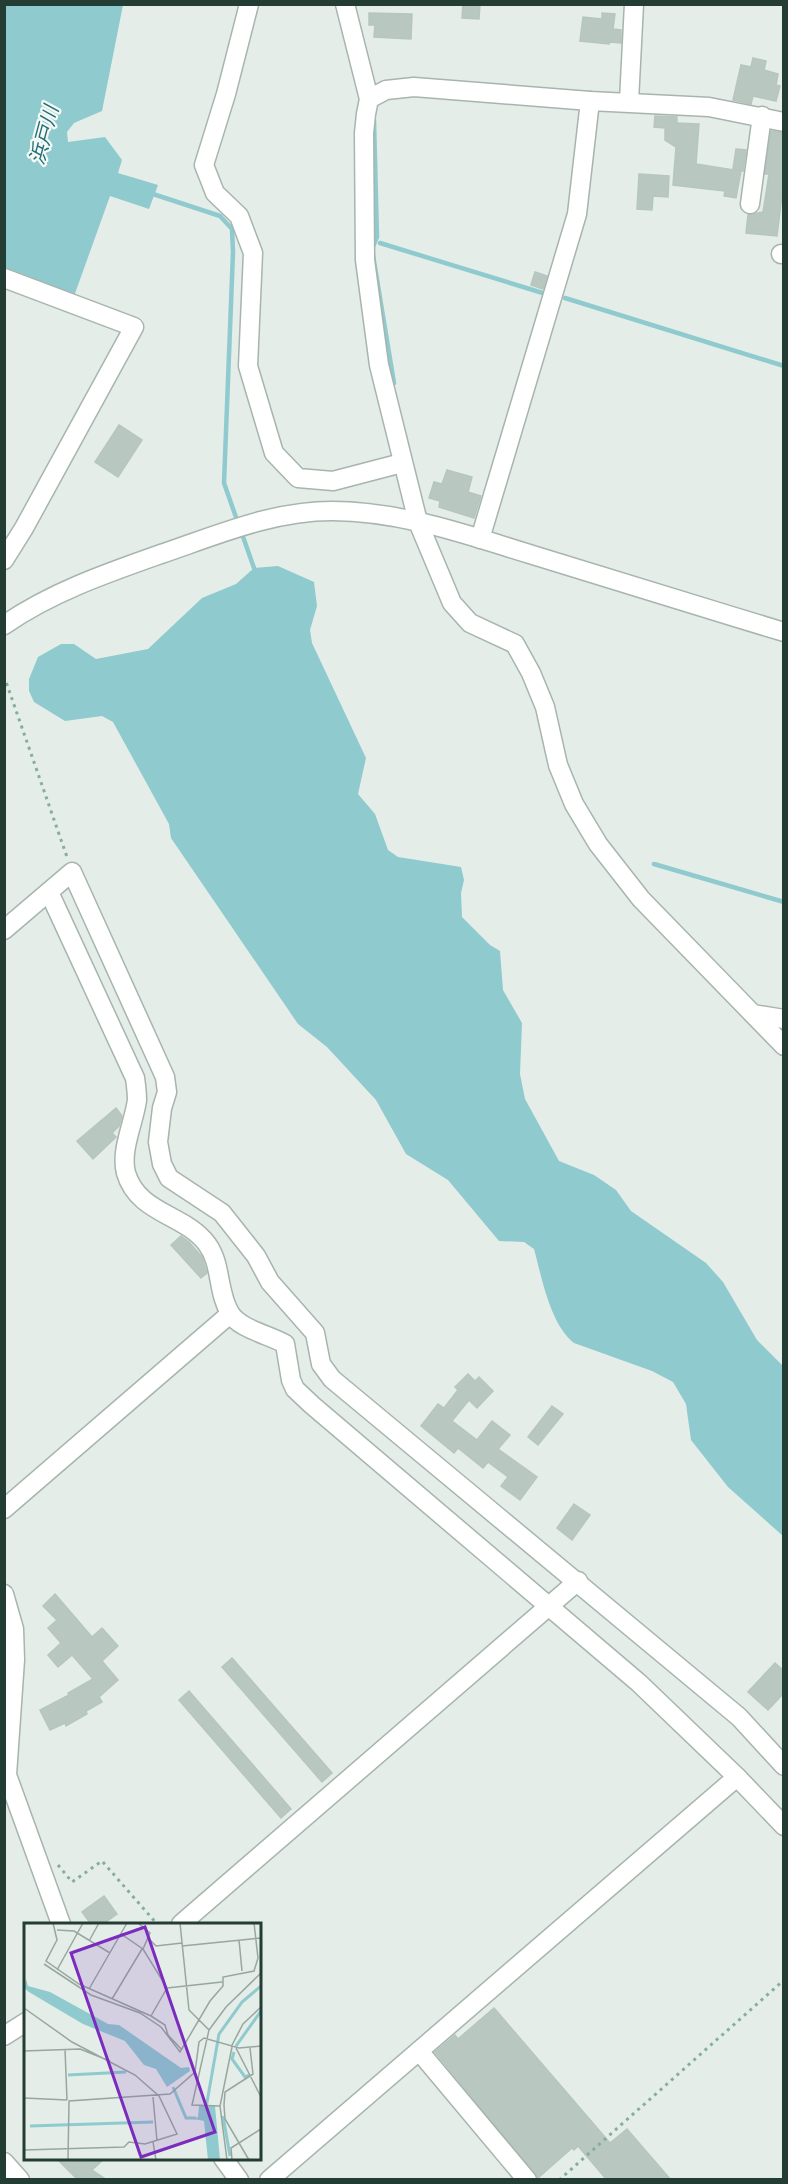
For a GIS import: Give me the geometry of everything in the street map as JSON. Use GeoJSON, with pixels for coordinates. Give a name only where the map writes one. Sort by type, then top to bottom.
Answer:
{"type":"FeatureCollection","features":[{"type":"Feature","properties":{"kind":"street"},"geometry":{"type":"LineString","coordinates":[[249,4],[226,94],[204,165],[215,193],[239,216],[253,253],[248,366],[274,453],[298,478],[333,481],[402,463]]}},
{"type":"Feature","properties":{"kind":"street"},"geometry":{"type":"LineString","coordinates":[[345,4],[369,99],[364,133],[364,260],[379,365],[418,522],[452,603],[470,623],[515,644],[545,707],[558,765],[574,804],[598,844],[641,899],[783,1046]]}},
{"type":"Feature","properties":{"kind":"street"},"geometry":{"type":"LineString","coordinates":[[629,101],[634,4]]}},
{"type":"Feature","properties":{"kind":"street"},"geometry":{"type":"LineString","coordinates":[[369,99],[386,90],[414,87],[590,101],[629,101],[709,107],[783,122]]}},
{"type":"Feature","properties":{"kind":"street"},"geometry":{"type":"LineString","coordinates":[[480,539],[578,214],[590,101]]}},
{"type":"Feature","properties":{"kind":"street"},"geometry":{"type":"LineString","coordinates":[[750,204],[762,116]]}},
{"type":"Feature","properties":{"kind":"street"},"geometry":{"type":"LineString","coordinates":[[4,278],[134,327],[24,528],[4,560]]}},
{"type":"Feature","properties":{"kind":"street"},"geometry":{"type":"LineString","coordinates":[[4,625],[66,590],[262,519],[307,512],[352,511],[418,522],[480,539],[783,632]]}},
{"type":"Feature","properties":{"kind":"street"},"geometry":{"type":"LineString","coordinates":[[4,930],[72,872],[165,1077],[167,1092],[162,1108],[158,1142],[162,1164],[168,1178],[222,1213],[256,1256],[267,1278],[315,1333],[321,1364],[332,1379],[739,1717],[783,1766]]}},
{"type":"Feature","properties":{"kind":"street"},"geometry":{"type":"LineString","coordinates":[[49,892],[135,1078],[137,1098],[125,1155],[126,1171],[131,1184],[140,1198],[192,1230],[207,1243],[217,1263],[222,1291],[230,1314],[259,1333],[285,1344],[291,1380],[295,1389],[639,1683],[737,1777],[783,1827]]}},
{"type":"Feature","properties":{"kind":"street"},"geometry":{"type":"LineString","coordinates":[[753,1014],[783,1019]]}},
{"type":"Feature","properties":{"kind":"street"},"geometry":{"type":"LineString","coordinates":[[4,1509],[230,1314]]}},
{"type":"Feature","properties":{"kind":"street"},"geometry":{"type":"LineString","coordinates":[[182,1923],[578,1581]]}},
{"type":"Feature","properties":{"kind":"street"},"geometry":{"type":"LineString","coordinates":[[4,1594],[14,1629],[15,1660],[7,1775],[61,1923]]}},
{"type":"Feature","properties":{"kind":"street"},"geometry":{"type":"LineString","coordinates":[[269,2180],[737,1777]]}},
{"type":"Feature","properties":{"kind":"street"},"geometry":{"type":"LineString","coordinates":[[4,2036],[24,2023]]}},
{"type":"Feature","properties":{"kind":"street"},"geometry":{"type":"LineString","coordinates":[[419,2051],[527,2180]]}},
{"type":"Feature","properties":{"kind":"street"},"geometry":{"type":"LineString","coordinates":[[224,2160],[239,2180]]}},
{"type":"Feature","properties":{"kind":"street"},"geometry":{"type":"LineString","coordinates":[[4,2162],[20,2180]]}},
{"type":"Feature","properties":{"kind":"path"},"geometry":{"type":"LineString","coordinates":[[4,676],[72,872]]}},
{"type":"Feature","properties":{"kind":"path"},"geometry":{"type":"LineString","coordinates":[[54,1860],[72,1882],[102,1861],[156,1923]]}},
{"type":"Feature","properties":{"kind":"path"},"geometry":{"type":"LineString","coordinates":[[559,2180],[783,1980]]}},
{"type":"Feature","properties":{"kind":"water","name":"浜戸川"},"geometry":{"type":"Polygon","coordinates":[[[4,5],[123,5],[102,111],[74,123],[67,132],[68,142],[105,137],[122,160],[118,173],[158,185],[149,209],[110,196],[73,299],[5,273],[4,5]]]}},
{"type":"Feature","properties":{"kind":"water"},"geometry":{"type":"Polygon","coordinates":[[[278,566],[314,582],[317,606],[310,630],[312,643],[366,758],[358,794],[375,814],[388,850],[398,857],[461,867],[464,880],[461,893],[462,917],[490,945],[500,951],[503,990],[522,1023],[520,1074],[525,1099],[559,1161],[594,1175],[616,1190],[631,1211],[706,1263],[723,1282],[757,1340],[783,1366],[783,1536],[728,1487],[691,1440],[686,1404],[673,1382],[652,1371],[574,1343],[566,1335],[553,1313],[534,1249],[524,1242],[499,1241],[448,1180],[406,1154],[376,1100],[327,1047],[298,1024],[171,838],[169,824],[113,722],[102,716],[65,721],[34,702],[29,691],[29,679],[38,657],[61,644],[74,644],[96,659],[148,649],[202,598],[236,584],[254,568],[278,566]]]}},
{"type":"Feature","properties":{"kind":"building"},"geometry":{"type":"Polygon","coordinates":[[[463,4],[480,4],[479,19],[462,18],[463,4]]]}},
{"type":"Feature","properties":{"kind":"building"},"geometry":{"type":"Polygon","coordinates":[[[369,13],[412,14],[411,39],[374,37],[375,25],[369,25],[369,13]]]}},
{"type":"Feature","properties":{"kind":"building"},"geometry":{"type":"Polygon","coordinates":[[[602,13],[615,14],[613,29],[621,30],[621,43],[580,41],[583,17],[602,19],[602,13]]]}},
{"type":"Feature","properties":{"kind":"building"},"geometry":{"type":"Polygon","coordinates":[[[753,58],[766,61],[764,70],[778,74],[776,85],[780,86],[776,101],[753,96],[751,104],[733,100],[741,65],[751,67],[753,58]]]}},
{"type":"Feature","properties":{"kind":"building"},"geometry":{"type":"Polygon","coordinates":[[[655,116],[677,117],[677,123],[699,124],[696,164],[741,171],[736,198],[724,196],[725,191],[673,185],[676,147],[665,140],[665,128],[654,127],[655,116]]]}},
{"type":"Feature","properties":{"kind":"building"},"geometry":{"type":"Polygon","coordinates":[[[771,131],[783,133],[783,196],[777,236],[746,233],[748,215],[763,212],[769,174],[765,174],[771,131]]]}},
{"type":"Feature","properties":{"kind":"building"},"geometry":{"type":"Polygon","coordinates":[[[736,149],[746,150],[743,171],[733,169],[736,149]]]}},
{"type":"Feature","properties":{"kind":"building"},"geometry":{"type":"Polygon","coordinates":[[[639,174],[669,176],[668,197],[653,196],[652,210],[637,209],[639,174]]]}},
{"type":"Feature","properties":{"kind":"building"},"geometry":{"type":"Polygon","coordinates":[[[535,272],[547,276],[543,289],[531,285],[535,272]]]}},
{"type":"Feature","properties":{"kind":"building"},"geometry":{"type":"Polygon","coordinates":[[[119,425],[142,440],[118,477],[95,462],[119,425]]]}},
{"type":"Feature","properties":{"kind":"building"},"geometry":{"type":"Polygon","coordinates":[[[447,470],[472,477],[468,492],[481,496],[474,518],[439,507],[440,501],[429,498],[434,482],[442,484],[447,470]]]}},
{"type":"Feature","properties":{"kind":"building"},"geometry":{"type":"Polygon","coordinates":[[[116,1108],[122,1116],[119,1126],[112,1133],[116,1137],[93,1159],[77,1141],[116,1108]]]}},
{"type":"Feature","properties":{"kind":"building"},"geometry":{"type":"Polygon","coordinates":[[[181,1236],[202,1257],[207,1273],[201,1278],[171,1245],[181,1236]]]}},
{"type":"Feature","properties":{"kind":"building"},"geometry":{"type":"Polygon","coordinates":[[[468,1374],[475,1381],[479,1377],[493,1391],[477,1408],[469,1400],[452,1421],[477,1440],[492,1421],[510,1435],[498,1449],[537,1477],[520,1500],[501,1486],[508,1477],[488,1462],[483,1468],[458,1448],[454,1453],[421,1426],[438,1404],[444,1408],[458,1390],[455,1387],[468,1374]]]}},
{"type":"Feature","properties":{"kind":"building"},"geometry":{"type":"Polygon","coordinates":[[[552,1406],[563,1414],[538,1445],[528,1437],[552,1406]]]}},
{"type":"Feature","properties":{"kind":"building"},"geometry":{"type":"Polygon","coordinates":[[[574,1504],[590,1515],[572,1540],[557,1528],[574,1504]]]}},
{"type":"Feature","properties":{"kind":"building"},"geometry":{"type":"Polygon","coordinates":[[[55,1594],[92,1637],[102,1628],[118,1646],[102,1661],[118,1680],[99,1697],[102,1702],[86,1711],[87,1714],[66,1726],[65,1723],[50,1730],[40,1710],[93,1679],[72,1655],[58,1667],[48,1655],[61,1643],[48,1628],[57,1620],[43,1606],[55,1594]]]}},
{"type":"Feature","properties":{"kind":"building"},"geometry":{"type":"Polygon","coordinates":[[[232,1658],[332,1773],[322,1782],[222,1667],[232,1658]]]}},
{"type":"Feature","properties":{"kind":"building"},"geometry":{"type":"Polygon","coordinates":[[[775,1663],[783,1670],[783,1694],[768,1710],[748,1692],[775,1663]]]}},
{"type":"Feature","properties":{"kind":"building"},"geometry":{"type":"Polygon","coordinates":[[[189,1691],[291,1809],[281,1818],[179,1700],[189,1691]]]}},
{"type":"Feature","properties":{"kind":"building"},"geometry":{"type":"Polygon","coordinates":[[[104,1896],[117,1914],[104,1923],[90,1923],[82,1912],[104,1896]]]}},
{"type":"Feature","properties":{"kind":"building"},"geometry":{"type":"Polygon","coordinates":[[[494,2008],[610,2143],[627,2129],[671,2180],[607,2180],[578,2146],[574,2150],[572,2148],[538,2178],[435,2052],[455,2035],[458,2039],[494,2008]]]}},
{"type":"Feature","properties":{"kind":"building"},"geometry":{"type":"Polygon","coordinates":[[[58,2160],[103,2160],[92,2170],[107,2180],[78,2180],[58,2160]]]}},
{"type":"Feature","properties":{"kind":"waterway"},"geometry":{"type":"LineString","coordinates":[[374,120],[377,237],[372,249],[394,383]]}},
{"type":"Feature","properties":{"kind":"waterway"},"geometry":{"type":"LineString","coordinates":[[150,193],[220,216],[232,229],[224,483],[238,523]]}},
{"type":"Feature","properties":{"kind":"waterway"},"geometry":{"type":"LineString","coordinates":[[380,243],[546,294]]}},
{"type":"Feature","properties":{"kind":"waterway"},"geometry":{"type":"LineString","coordinates":[[565,298],[784,366]]}},
{"type":"Feature","properties":{"kind":"waterway"},"geometry":{"type":"LineString","coordinates":[[241,531],[254,568]]}},
{"type":"Feature","properties":{"kind":"waterway"},"geometry":{"type":"LineString","coordinates":[[654,864],[784,902]]}}]}
